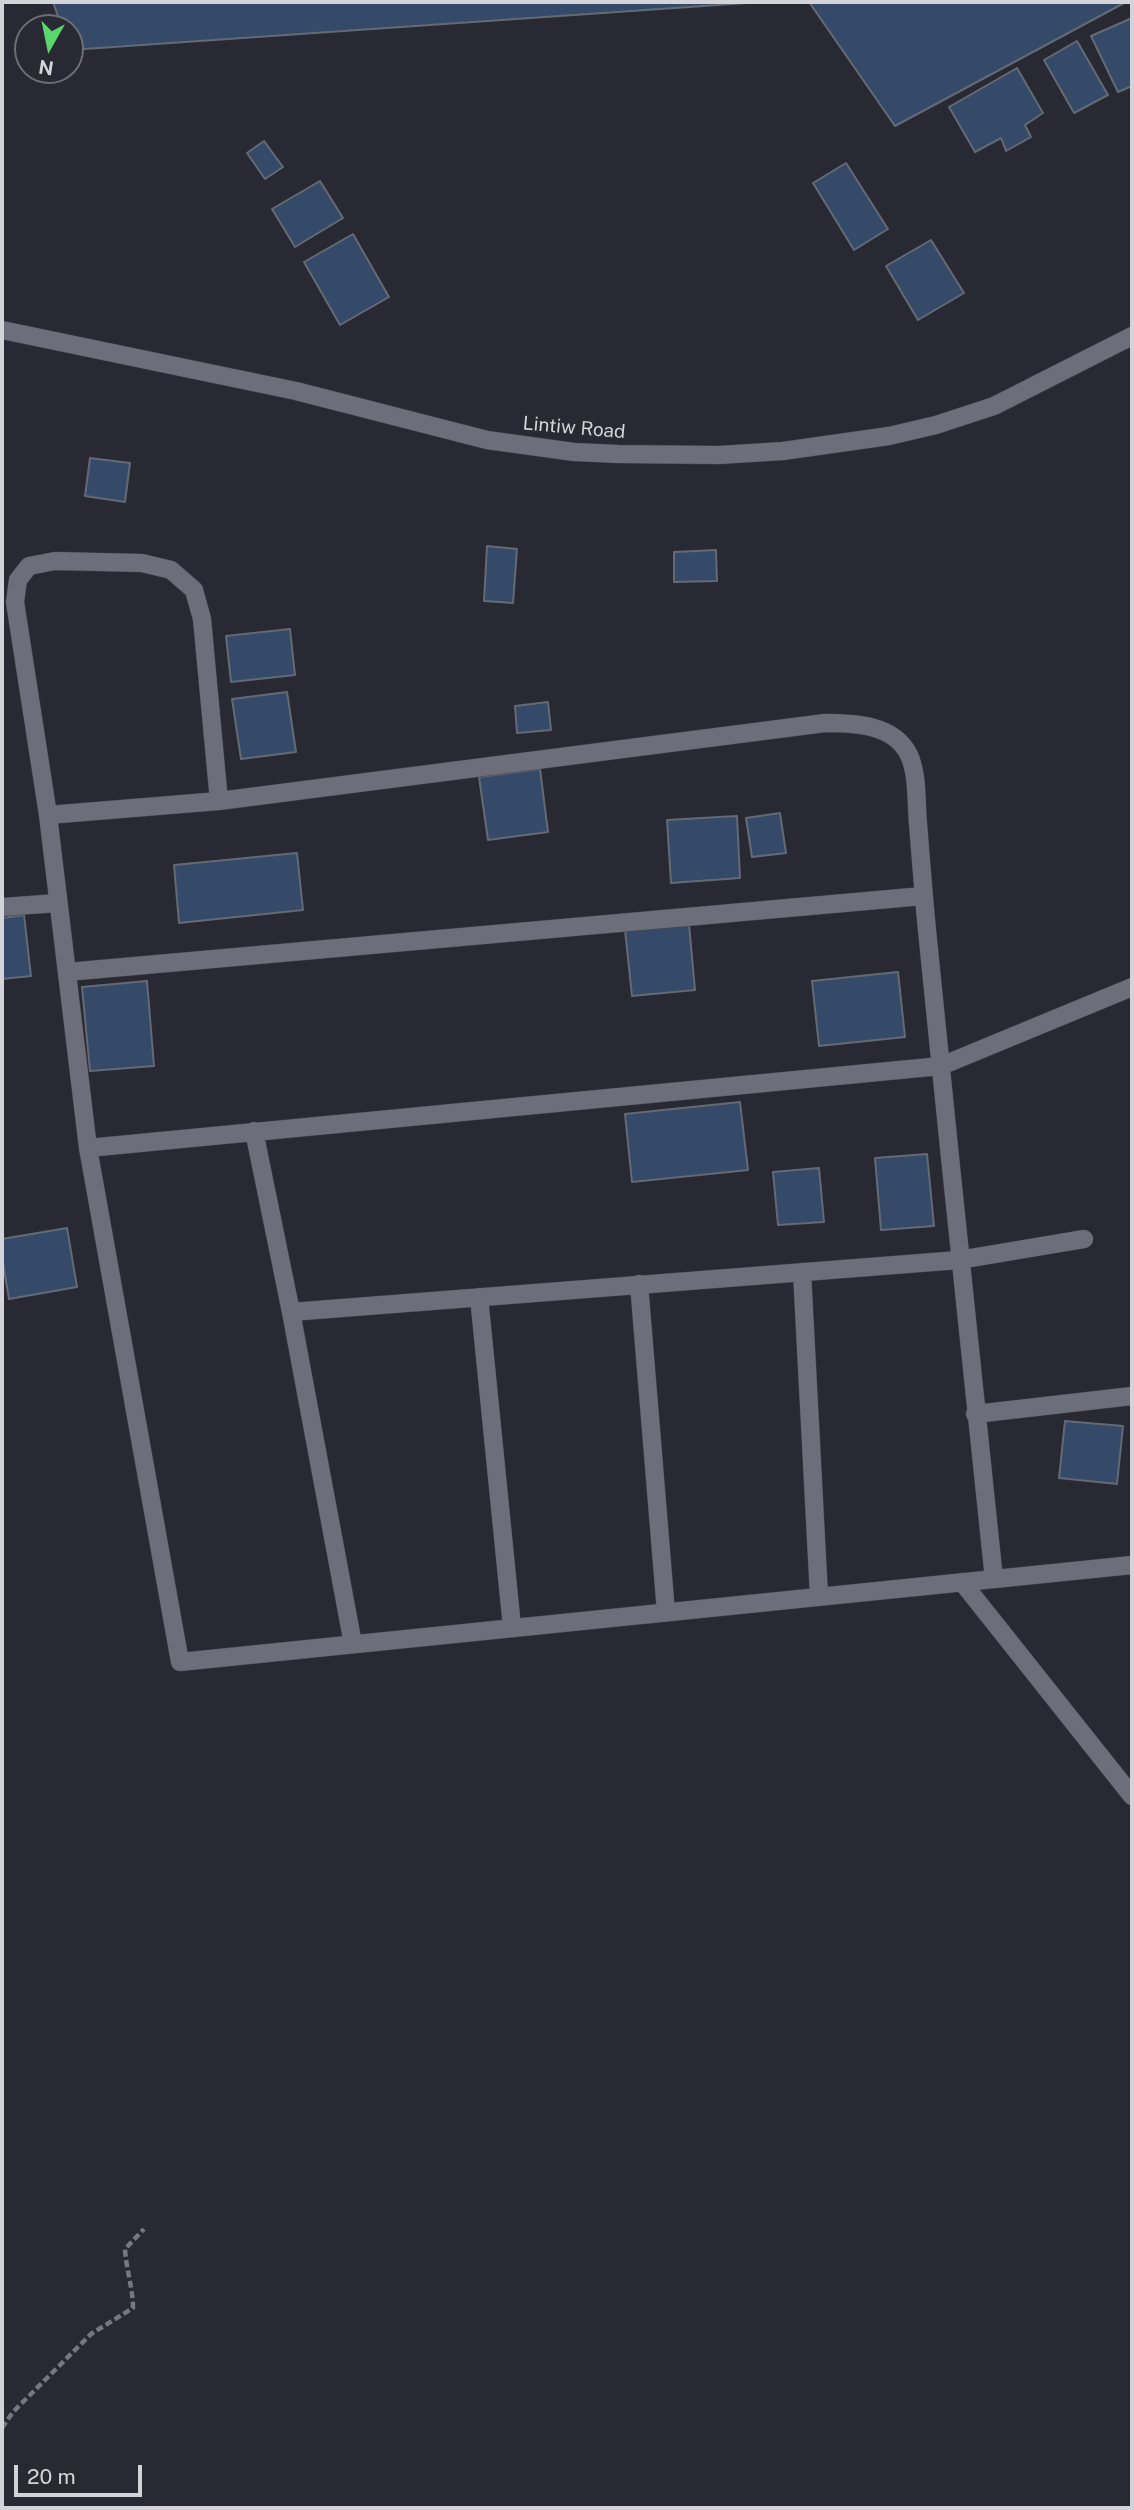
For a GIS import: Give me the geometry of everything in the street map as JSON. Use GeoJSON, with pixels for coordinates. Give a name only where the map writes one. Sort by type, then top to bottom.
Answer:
{"type":"FeatureCollection","features":[{"type":"Feature","properties":{"kind":"street","name":"Lintiw Road"},"geometry":{"type":"LineString","coordinates":[[2,330],[296,391],[487,440],[574,452],[719,455],[783,451],[889,436],[936,425],[994,406],[1132,336]]}},
{"type":"Feature","properties":{"kind":"street"},"geometry":{"type":"LineString","coordinates":[[219,801],[202,619],[194,590],[171,570],[142,563],[55,561],[29,566],[18,580],[15,602],[48,815],[88,1148],[180,1662],[1132,1564]]}},
{"type":"Feature","properties":{"kind":"street"},"geometry":{"type":"LineString","coordinates":[[48,815],[219,801],[806,725],[847,723],[867,726],[885,731],[899,741],[909,754],[915,785],[923,896],[959,1260],[994,1579]]}},
{"type":"Feature","properties":{"kind":"street"},"geometry":{"type":"LineString","coordinates":[[67,972],[923,896]]}},
{"type":"Feature","properties":{"kind":"street"},"geometry":{"type":"LineString","coordinates":[[2,907],[58,903]]}},
{"type":"Feature","properties":{"kind":"street"},"geometry":{"type":"LineString","coordinates":[[88,1148],[941,1066],[1132,987]]}},
{"type":"Feature","properties":{"kind":"street"},"geometry":{"type":"LineString","coordinates":[[254,1131],[353,1644]]}},
{"type":"Feature","properties":{"kind":"street"},"geometry":{"type":"LineString","coordinates":[[291,1312],[959,1260],[1084,1239]]}},
{"type":"Feature","properties":{"kind":"street"},"geometry":{"type":"LineString","coordinates":[[802,1272],[820,1597]]}},
{"type":"Feature","properties":{"kind":"street"},"geometry":{"type":"LineString","coordinates":[[639,1284],[666,1612]]}},
{"type":"Feature","properties":{"kind":"street"},"geometry":{"type":"LineString","coordinates":[[479,1297],[512,1628]]}},
{"type":"Feature","properties":{"kind":"street"},"geometry":{"type":"LineString","coordinates":[[975,1414],[1132,1396]]}},
{"type":"Feature","properties":{"kind":"street"},"geometry":{"type":"LineString","coordinates":[[962,1582],[1132,1796]]}},
{"type":"Feature","properties":{"kind":"path"},"geometry":{"type":"LineString","coordinates":[[2,2428],[13,2412],[91,2334],[133,2308],[133,2292],[125,2264],[125,2249],[144,2229]]}},
{"type":"Feature","properties":{"kind":"building"},"geometry":{"type":"Polygon","coordinates":[[[53,2],[761,2],[84,49],[84,14],[57,14],[53,2]]]}},
{"type":"Feature","properties":{"kind":"building"},"geometry":{"type":"Polygon","coordinates":[[[809,2],[1126,2],[895,126],[809,2]]]}},
{"type":"Feature","properties":{"kind":"building"},"geometry":{"type":"Polygon","coordinates":[[[1132,18],[1132,86],[1118,92],[1091,36],[1132,18]]]}},
{"type":"Feature","properties":{"kind":"building"},"geometry":{"type":"Polygon","coordinates":[[[1077,41],[1108,95],[1074,113],[1044,60],[1077,41]]]}},
{"type":"Feature","properties":{"kind":"building"},"geometry":{"type":"Polygon","coordinates":[[[1017,68],[1043,113],[1025,125],[1031,137],[1006,151],[1001,138],[975,152],[949,107],[1017,68]]]}},
{"type":"Feature","properties":{"kind":"building"},"geometry":{"type":"Polygon","coordinates":[[[264,141],[283,167],[265,179],[247,153],[264,141]]]}},
{"type":"Feature","properties":{"kind":"building"},"geometry":{"type":"Polygon","coordinates":[[[846,163],[888,229],[854,250],[813,183],[846,163]]]}},
{"type":"Feature","properties":{"kind":"building"},"geometry":{"type":"Polygon","coordinates":[[[320,181],[343,218],[295,247],[272,209],[320,181]]]}},
{"type":"Feature","properties":{"kind":"building"},"geometry":{"type":"Polygon","coordinates":[[[353,234],[389,297],[340,325],[304,262],[353,234]]]}},
{"type":"Feature","properties":{"kind":"building"},"geometry":{"type":"Polygon","coordinates":[[[931,240],[964,293],[918,320],[886,266],[931,240]]]}},
{"type":"Feature","properties":{"kind":"building"},"geometry":{"type":"Polygon","coordinates":[[[90,458],[130,463],[125,502],[85,496],[90,458]]]}},
{"type":"Feature","properties":{"kind":"building"},"geometry":{"type":"Polygon","coordinates":[[[487,546],[517,549],[513,603],[484,601],[487,546]]]}},
{"type":"Feature","properties":{"kind":"building"},"geometry":{"type":"Polygon","coordinates":[[[716,550],[717,581],[674,582],[674,552],[716,550]]]}},
{"type":"Feature","properties":{"kind":"building"},"geometry":{"type":"Polygon","coordinates":[[[290,629],[295,675],[231,682],[226,636],[290,629]]]}},
{"type":"Feature","properties":{"kind":"building"},"geometry":{"type":"Polygon","coordinates":[[[287,692],[296,752],[241,759],[232,699],[287,692]]]}},
{"type":"Feature","properties":{"kind":"building"},"geometry":{"type":"Polygon","coordinates":[[[548,702],[551,730],[517,733],[515,706],[548,702]]]}},
{"type":"Feature","properties":{"kind":"building"},"geometry":{"type":"Polygon","coordinates":[[[540,769],[548,832],[488,840],[479,777],[540,769]]]}},
{"type":"Feature","properties":{"kind":"building"},"geometry":{"type":"Polygon","coordinates":[[[780,813],[786,853],[752,857],[746,818],[780,813]]]}},
{"type":"Feature","properties":{"kind":"building"},"geometry":{"type":"Polygon","coordinates":[[[737,816],[740,878],[671,883],[667,820],[737,816]]]}},
{"type":"Feature","properties":{"kind":"building"},"geometry":{"type":"Polygon","coordinates":[[[297,853],[303,910],[179,923],[174,865],[297,853]]]}},
{"type":"Feature","properties":{"kind":"building"},"geometry":{"type":"Polygon","coordinates":[[[24,915],[31,976],[2,979],[2,918],[24,915]]]}},
{"type":"Feature","properties":{"kind":"building"},"geometry":{"type":"Polygon","coordinates":[[[689,924],[695,990],[632,996],[625,930],[689,924]]]}},
{"type":"Feature","properties":{"kind":"building"},"geometry":{"type":"Polygon","coordinates":[[[898,972],[905,1037],[819,1046],[812,981],[898,972]]]}},
{"type":"Feature","properties":{"kind":"building"},"geometry":{"type":"Polygon","coordinates":[[[147,981],[154,1066],[90,1071],[82,987],[147,981]]]}},
{"type":"Feature","properties":{"kind":"building"},"geometry":{"type":"Polygon","coordinates":[[[740,1102],[748,1170],[632,1182],[625,1114],[740,1102]]]}},
{"type":"Feature","properties":{"kind":"building"},"geometry":{"type":"Polygon","coordinates":[[[927,1154],[934,1226],[881,1230],[875,1158],[927,1154]]]}},
{"type":"Feature","properties":{"kind":"building"},"geometry":{"type":"Polygon","coordinates":[[[819,1168],[824,1222],[778,1225],[773,1172],[819,1168]]]}},
{"type":"Feature","properties":{"kind":"building"},"geometry":{"type":"Polygon","coordinates":[[[67,1228],[77,1287],[9,1299],[2,1239],[67,1228]]]}},
{"type":"Feature","properties":{"kind":"building"},"geometry":{"type":"Polygon","coordinates":[[[1065,1421],[1123,1426],[1117,1484],[1059,1478],[1065,1421]]]}}]}
